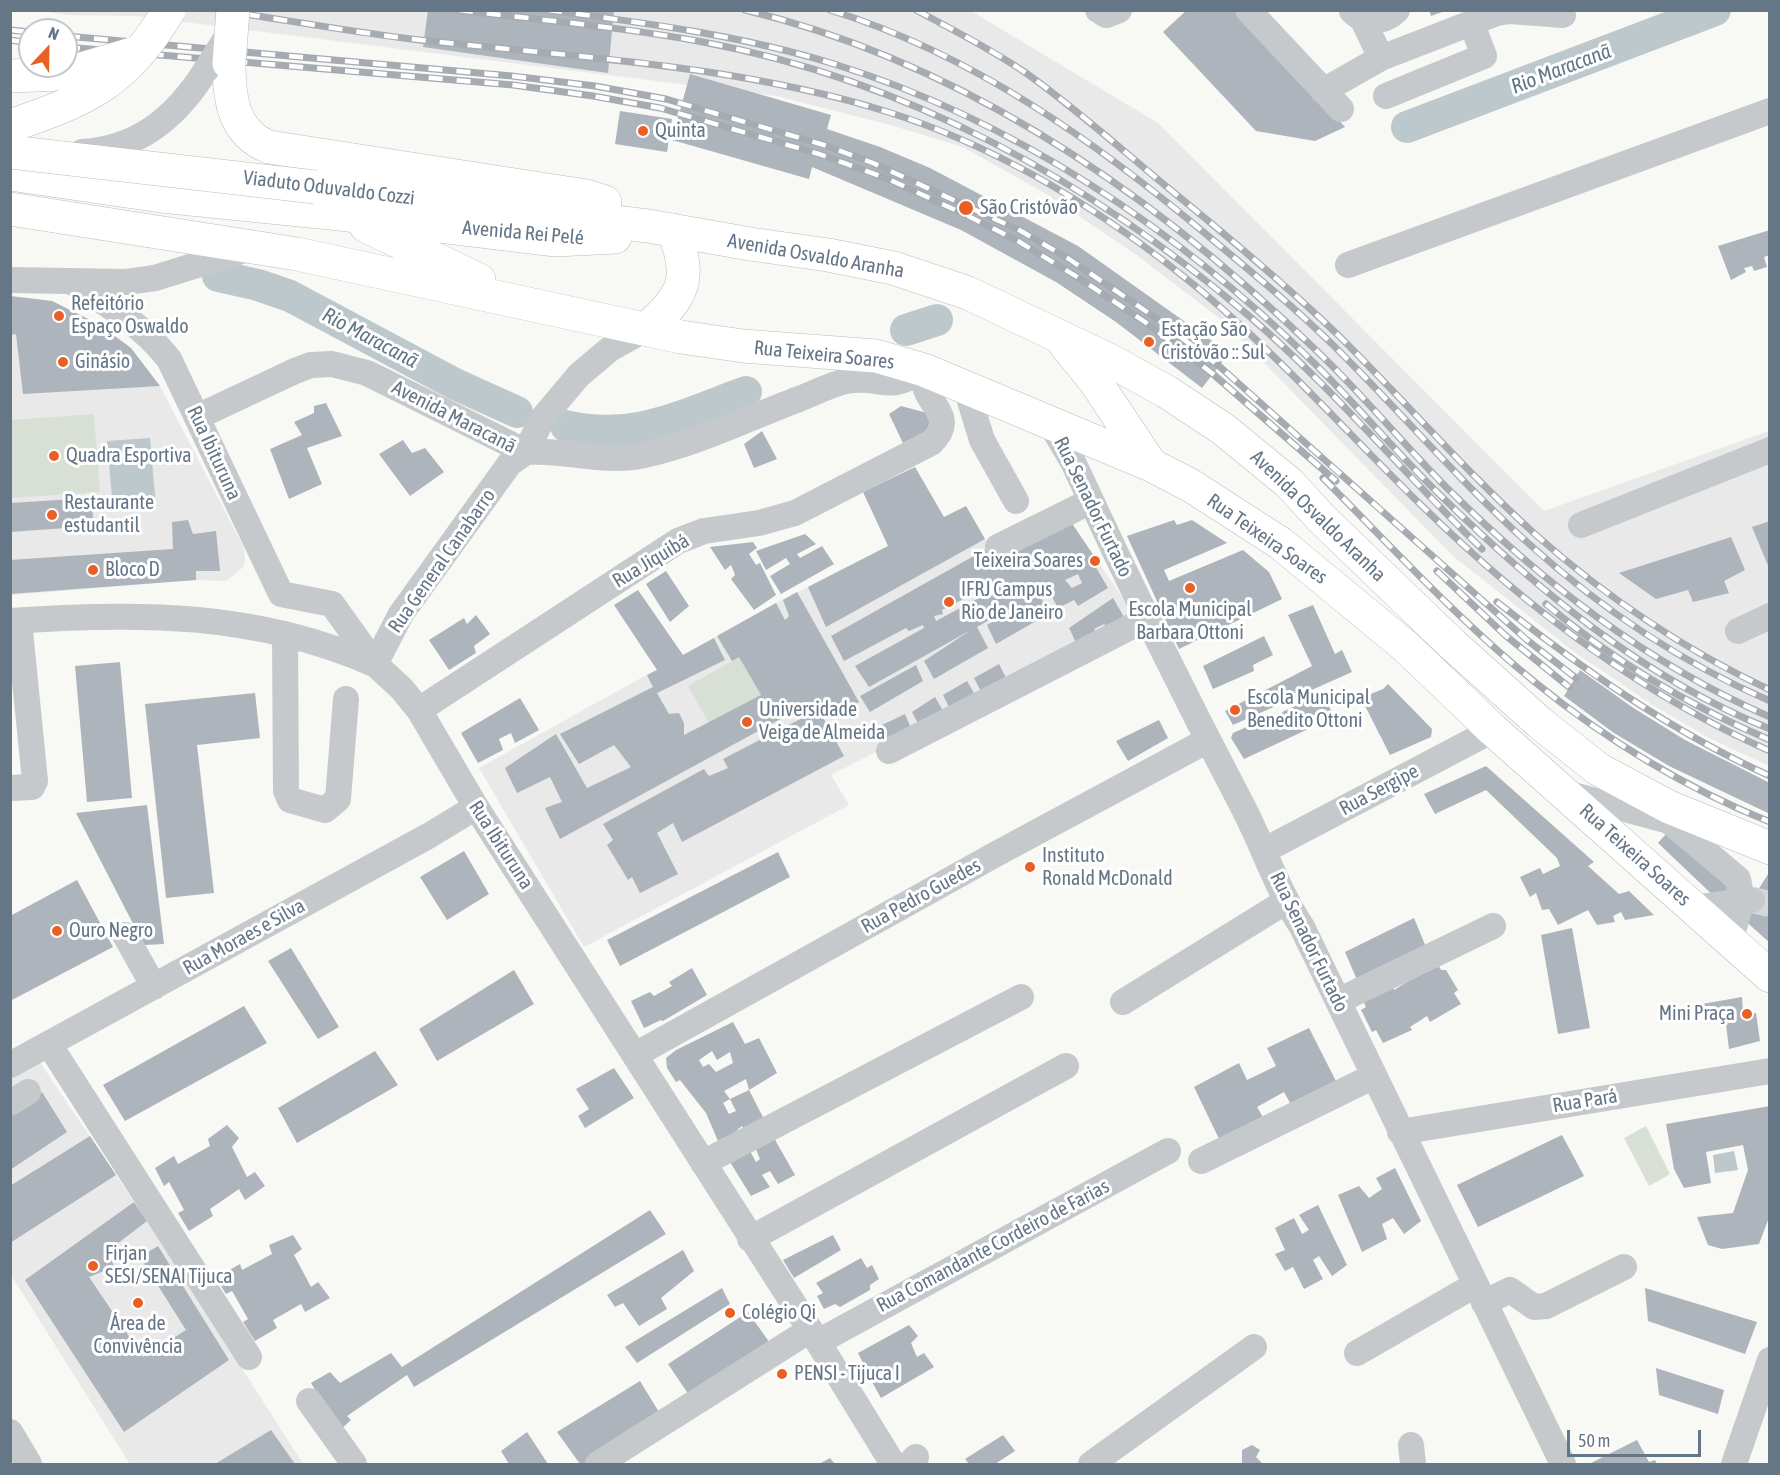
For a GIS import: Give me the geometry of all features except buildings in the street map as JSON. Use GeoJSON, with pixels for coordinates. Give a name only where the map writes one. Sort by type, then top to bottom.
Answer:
{"type":"FeatureCollection","features":[{"type":"Feature","properties":{"kind":"main road"},"geometry":{"type":"LineString","coordinates":[[13,149],[72,104],[104,87],[124,70],[144,47],[169,10]]}},
{"type":"Feature","properties":{"kind":"main road"},"geometry":{"type":"LineString","coordinates":[[14,211],[297,254],[646,329],[670,308],[681,289],[684,273],[682,254],[660,228],[621,209],[586,196],[269,147],[247,135],[238,121],[232,99],[225,44]]}},
{"type":"Feature","properties":{"kind":"main road"},"geometry":{"type":"LineString","coordinates":[[10,76],[64,74],[108,63],[144,47]]}},
{"type":"Feature","properties":{"kind":"main road","name":"Avenida Rei Pelé"},"geometry":{"type":"LineString","coordinates":[[13,149],[74,184],[161,196],[340,214],[556,240],[610,238],[660,228]]}},
{"type":"Feature","properties":{"kind":"main road","name":"Viaduto Oduvaldo Cozzi"},"geometry":{"type":"LineString","coordinates":[[13,149],[660,228]]}},
{"type":"Feature","properties":{"kind":"main road"},"geometry":{"type":"LineString","coordinates":[[340,214],[518,300]]}},
{"type":"Feature","properties":{"kind":"main road","name":"Avenida Osvaldo Aranha"},"geometry":{"type":"LineString","coordinates":[[660,228],[828,255],[893,268],[968,293],[1058,334],[1167,392],[1223,429],[1289,483],[1321,518],[1452,644],[1540,723],[1598,769],[1669,807],[1764,851]]}},
{"type":"Feature","properties":{"kind":"main road","name":"Rua Teixeira Soares"},"geometry":{"type":"LineString","coordinates":[[646,329],[742,346],[876,356],[924,370],[1151,465],[1190,484],[1280,543],[1405,646],[1493,730],[1770,976]]}},
{"type":"Feature","properties":{"kind":"main road"},"geometry":{"type":"LineString","coordinates":[[1058,334],[1095,381],[1151,465]]}},
{"type":"Feature","properties":{"kind":"street"},"geometry":{"type":"LineString","coordinates":[[1098,10],[1106,15],[1119,10]]}},
{"type":"Feature","properties":{"kind":"street"},"geometry":{"type":"LineString","coordinates":[[1248,10],[1332,100],[1381,58],[1497,13],[1510,11],[1563,15]]}},
{"type":"Feature","properties":{"kind":"street"},"geometry":{"type":"LineString","coordinates":[[1357,14],[1384,19],[1397,10]]}},
{"type":"Feature","properties":{"kind":"street"},"geometry":{"type":"LineString","coordinates":[[1357,14],[1381,58]]}},
{"type":"Feature","properties":{"kind":"street"},"geometry":{"type":"LineString","coordinates":[[1386,96],[1484,56],[1472,24]]}},
{"type":"Feature","properties":{"kind":"street"},"geometry":{"type":"LineString","coordinates":[[13,149],[100,151],[135,141],[153,130],[179,107],[225,44]]}},
{"type":"Feature","properties":{"kind":"street"},"geometry":{"type":"LineString","coordinates":[[1348,265],[1770,111]]}},
{"type":"Feature","properties":{"kind":"street"},"geometry":{"type":"LineString","coordinates":[[10,280],[105,284],[155,278],[253,247]]}},
{"type":"Feature","properties":{"kind":"street","name":"Rua Ibituruna"},"geometry":{"type":"LineString","coordinates":[[72,282],[121,312],[147,333],[169,359],[281,594],[333,604],[375,664],[402,688],[419,710],[476,807],[750,1239],[814,1336],[906,1462]]}},
{"type":"Feature","properties":{"kind":"street","name":"Rua General Canabarro"},"geometry":{"type":"LineString","coordinates":[[375,664],[397,621],[416,593],[510,462],[526,452],[542,419],[579,375],[610,349],[646,329]]}},
{"type":"Feature","properties":{"kind":"street","name":"Avenida Maracanã"},"geometry":{"type":"LineString","coordinates":[[197,417],[295,371],[311,365],[332,364],[367,373],[526,452],[545,451],[598,458],[644,455],[673,447],[841,383],[852,381],[902,383],[924,370]]}},
{"type":"Feature","properties":{"kind":"street","name":"Rua Jiquibá"},"geometry":{"type":"LineString","coordinates":[[419,710],[678,541],[704,531],[759,523],[795,513],[931,443],[941,427],[942,417],[927,390],[924,370]]}},
{"type":"Feature","properties":{"kind":"street"},"geometry":{"type":"LineString","coordinates":[[875,382],[937,405]]}},
{"type":"Feature","properties":{"kind":"street"},"geometry":{"type":"LineString","coordinates":[[966,388],[982,440],[1016,501]]}},
{"type":"Feature","properties":{"kind":"street","name":"Rua Senador Furtado"},"geometry":{"type":"LineString","coordinates":[[1050,423],[1062,440],[1208,740],[1265,850],[1285,902],[1302,927],[1563,1464]]}},
{"type":"Feature","properties":{"kind":"street"},"geometry":{"type":"LineString","coordinates":[[1581,525],[1770,450]]}},
{"type":"Feature","properties":{"kind":"street"},"geometry":{"type":"LineString","coordinates":[[998,547],[1091,501]]}},
{"type":"Feature","properties":{"kind":"street"},"geometry":{"type":"LineString","coordinates":[[1738,631],[1770,616]]}},
{"type":"Feature","properties":{"kind":"street"},"geometry":{"type":"LineString","coordinates":[[10,789],[32,787],[35,781],[17,670],[15,621],[184,617],[285,634],[342,650],[375,664]]}},
{"type":"Feature","properties":{"kind":"street"},"geometry":{"type":"LineString","coordinates":[[889,751],[1148,618]]}},
{"type":"Feature","properties":{"kind":"street"},"geometry":{"type":"LineString","coordinates":[[285,634],[286,791],[290,800],[325,810],[338,799],[346,699]]}},
{"type":"Feature","properties":{"kind":"street","name":"Rua Sergipe"},"geometry":{"type":"LineString","coordinates":[[1265,850],[1493,730]]}},
{"type":"Feature","properties":{"kind":"street","name":"Rua Pedro Guedes"},"geometry":{"type":"LineString","coordinates":[[635,1055],[998,853],[1208,740]]}},
{"type":"Feature","properties":{"kind":"street"},"geometry":{"type":"LineString","coordinates":[[1566,793],[1669,821],[1747,893]]}},
{"type":"Feature","properties":{"kind":"street","name":"Rua Moraes e Silva"},"geometry":{"type":"LineString","coordinates":[[14,1056],[49,1044],[430,835],[476,807]]}},
{"type":"Feature","properties":{"kind":"street"},"geometry":{"type":"LineString","coordinates":[[1694,908],[1747,893]]}},
{"type":"Feature","properties":{"kind":"street"},"geometry":{"type":"LineString","coordinates":[[1730,941],[1747,893]]}},
{"type":"Feature","properties":{"kind":"street"},"geometry":{"type":"LineString","coordinates":[[1123,1002],[1285,902]]}},
{"type":"Feature","properties":{"kind":"street"},"geometry":{"type":"LineString","coordinates":[[1338,1001],[1493,926]]}},
{"type":"Feature","properties":{"kind":"street"},"geometry":{"type":"LineString","coordinates":[[125,935],[154,987]]}},
{"type":"Feature","properties":{"kind":"street"},"geometry":{"type":"LineString","coordinates":[[703,1163],[1021,998]]}},
{"type":"Feature","properties":{"kind":"street"},"geometry":{"type":"LineString","coordinates":[[49,1044],[249,1357]]}},
{"type":"Feature","properties":{"kind":"street"},"geometry":{"type":"LineString","coordinates":[[750,1239],[1066,1066]]}},
{"type":"Feature","properties":{"kind":"street","name":"Rua Pará"},"geometry":{"type":"LineString","coordinates":[[1400,1132],[1770,1071]]}},
{"type":"Feature","properties":{"kind":"street"},"geometry":{"type":"LineString","coordinates":[[1200,1161],[1374,1076]]}},
{"type":"Feature","properties":{"kind":"street","name":"Rua Comandante Cordeiro de Farias"},"geometry":{"type":"LineString","coordinates":[[598,1464],[814,1336],[1168,1151]]}},
{"type":"Feature","properties":{"kind":"street"},"geometry":{"type":"LineString","coordinates":[[1358,1353],[1479,1294],[1510,1290],[1534,1307],[1546,1306],[1624,1267]]}},
{"type":"Feature","properties":{"kind":"street"},"geometry":{"type":"LineString","coordinates":[[1091,1464],[1254,1347]]}},
{"type":"Feature","properties":{"kind":"street"},"geometry":{"type":"LineString","coordinates":[[1734,1464],[1770,1360]]}},
{"type":"Feature","properties":{"kind":"street"},"geometry":{"type":"LineString","coordinates":[[309,1401],[354,1464]]}},
{"type":"Feature","properties":{"kind":"street"},"geometry":{"type":"LineString","coordinates":[[10,1432],[29,1464]]}},
{"type":"Feature","properties":{"kind":"shaded area"},"geometry":{"type":"Polygon","coordinates":[[[42,11],[971,11],[1158,123],[1544,511],[1769,431],[1769,766],[1709,738],[1651,704],[1573,651],[1453,556],[1223,321],[1135,254],[1048,195],[963,147],[887,124],[776,96],[136,16],[67,15],[42,11]]]}},
{"type":"Feature","properties":{"kind":"shaded area"},"geometry":{"type":"Polygon","coordinates":[[[11,296],[52,301],[100,325],[131,348],[160,386],[244,548],[245,562],[242,568],[226,581],[196,580],[11,595],[11,296]]]}},
{"type":"Feature","properties":{"kind":"shaded area","name":"Quadra Esportiva"},"geometry":{"type":"Polygon","coordinates":[[[94,414],[100,492],[11,498],[11,420],[94,414]]]}},
{"type":"Feature","properties":{"kind":"shaded area"},"geometry":{"type":"Polygon","coordinates":[[[150,438],[156,506],[113,509],[107,441],[150,438]]]}},
{"type":"Feature","properties":{"kind":"shaded area","name":"Universidade Veiga de Almeida"},"geometry":{"type":"Polygon","coordinates":[[[966,506],[990,547],[1069,519],[1137,619],[831,775],[849,805],[584,947],[479,768],[776,603],[966,506]]]}},
{"type":"Feature","properties":{"kind":"shaded area"},"geometry":{"type":"Polygon","coordinates":[[[739,657],[761,695],[709,723],[688,686],[739,657]]]}},
{"type":"Feature","properties":{"kind":"shaded area","name":"Firjan SESI/SENAI Tijuca"},"geometry":{"type":"Polygon","coordinates":[[[39,1061],[171,1257],[303,1464],[130,1464],[11,1275],[11,1076],[39,1061]]]}},
{"type":"Feature","properties":{"kind":"shaded area"},"geometry":{"type":"Polygon","coordinates":[[[1646,1126],[1670,1174],[1649,1186],[1624,1138],[1646,1126]]]}},
{"type":"Feature","properties":{"kind":"shaded area"},"geometry":{"type":"Polygon","coordinates":[[[1734,1151],[1738,1170],[1715,1173],[1713,1155],[1734,1151]]]}},
{"type":"Feature","properties":{"kind":"waterway","name":"Rio Maracanã"},"geometry":{"type":"LineString","coordinates":[[1407,127],[1715,10]]}},
{"type":"Feature","properties":{"kind":"waterway","name":"Rio Maracanã"},"geometry":{"type":"LineString","coordinates":[[218,276],[258,285],[290,296],[455,384],[517,412]]}},
{"type":"Feature","properties":{"kind":"waterway","name":"Rio Maracanã"},"geometry":{"type":"LineString","coordinates":[[906,330],[937,320]]}},
{"type":"Feature","properties":{"kind":"waterway","name":"Rio Maracanã"},"geometry":{"type":"LineString","coordinates":[[566,426],[614,431],[658,424],[746,392]]}},
{"type":"Feature","properties":{"kind":"tunnel"},"geometry":{"type":"LineString","coordinates":[[1752,900],[1770,904]]}},
{"type":"Feature","properties":{"kind":"railway"},"geometry":{"type":"LineString","coordinates":[[218,10],[357,32],[648,64],[769,82],[888,112],[928,126],[1006,160],[1043,180],[1115,226],[1215,302],[1276,358],[1460,542],[1541,611],[1628,674],[1721,728],[1770,751]]}},
{"type":"Feature","properties":{"kind":"railway"},"geometry":{"type":"LineString","coordinates":[[459,10],[673,37],[779,59],[852,82],[924,110],[994,143],[1061,180],[1126,222],[1189,267],[1249,316],[1280,343],[1482,549]]}},
{"type":"Feature","properties":{"kind":"railway"},"geometry":{"type":"LineString","coordinates":[[548,10],[728,38],[834,64],[901,88],[966,116],[1029,148],[1091,185],[1150,225],[1207,268],[1261,314],[1329,378],[1439,494],[1552,596],[1593,628],[1678,684],[1770,729]]}},
{"type":"Feature","properties":{"kind":"railway"},"geometry":{"type":"LineString","coordinates":[[745,10],[827,34],[905,64],[982,101],[1055,143],[1126,191],[1193,242],[1258,297],[1336,370],[1414,454],[1482,522],[1558,587],[1638,646],[1724,696],[1770,717]]}},
{"type":"Feature","properties":{"kind":"railway"},"geometry":{"type":"LineString","coordinates":[[830,10],[935,51],[985,77],[1080,137],[1125,170],[1170,204],[1319,331],[1478,495],[1555,567],[1613,611],[1673,651],[1770,701]]}},
{"type":"Feature","properties":{"kind":"railway"},"geometry":{"type":"LineString","coordinates":[[916,10],[986,48],[1044,86],[1233,241],[1338,335],[1510,511],[1590,580],[1677,640],[1770,690]]}},
{"type":"Feature","properties":{"kind":"railway"},"geometry":{"type":"LineString","coordinates":[[10,30],[18,31]]}},
{"type":"Feature","properties":{"kind":"railway"},"geometry":{"type":"LineString","coordinates":[[78,37],[512,76],[595,86],[666,99],[824,145],[873,163],[1021,231],[1069,259],[1150,314],[1219,366],[1527,640],[1576,678]]}},
{"type":"Feature","properties":{"kind":"railway"},"geometry":{"type":"LineString","coordinates":[[10,40],[18,41]]}},
{"type":"Feature","properties":{"kind":"railway"},"geometry":{"type":"LineString","coordinates":[[78,48],[513,85],[593,96],[660,108],[819,154],[886,178],[964,214],[1018,241],[1079,278],[1145,322],[1213,374],[1336,481]]}},
{"type":"Feature","properties":{"kind":"railway"},"geometry":{"type":"LineString","coordinates":[[1323,478],[1480,635],[1562,704],[1648,761],[1708,794],[1770,822]]}},
{"type":"Feature","properties":{"kind":"railway"},"geometry":{"type":"LineString","coordinates":[[1437,571],[1505,635],[1569,687]]}},
{"type":"Feature","properties":{"kind":"railway"},"geometry":{"type":"LineString","coordinates":[[1497,602],[1561,651],[1628,697],[1698,740],[1770,776]]}},
{"type":"Feature","properties":{"kind":"railway"},"geometry":{"type":"LineString","coordinates":[[1546,604],[1571,625],[1625,663],[1681,697],[1770,740]]}},
{"type":"Feature","properties":{"kind":"place","name":"Quinta"},"geometry":{"type":"Point","coordinates":[643,131]}},
{"type":"Feature","properties":{"kind":"place","name":"São Cristóvão"},"geometry":{"type":"Point","coordinates":[966,208]}},
{"type":"Feature","properties":{"kind":"place","name":"Refeitório Espaço Oswaldo"},"geometry":{"type":"Point","coordinates":[59,316]}},
{"type":"Feature","properties":{"kind":"place","name":"Estação São Cristóvão :: Sul"},"geometry":{"type":"Point","coordinates":[1149,342]}},
{"type":"Feature","properties":{"kind":"place","name":"Ginásio"},"geometry":{"type":"Point","coordinates":[63,362]}},
{"type":"Feature","properties":{"kind":"place","name":"Quadra Esportiva"},"geometry":{"type":"Point","coordinates":[54,456]}},
{"type":"Feature","properties":{"kind":"place","name":"Restaurante estudantil"},"geometry":{"type":"Point","coordinates":[52,515]}},
{"type":"Feature","properties":{"kind":"place","name":"Teixeira Soares"},"geometry":{"type":"Point","coordinates":[1095,561]}},
{"type":"Feature","properties":{"kind":"place","name":"Bloco D"},"geometry":{"type":"Point","coordinates":[93,570]}},
{"type":"Feature","properties":{"kind":"place","name":"Escola Municipal Barbara Ottoni"},"geometry":{"type":"Point","coordinates":[1190,588]}},
{"type":"Feature","properties":{"kind":"place","name":"IFRJ Campus Rio de Janeiro"},"geometry":{"type":"Point","coordinates":[949,602]}},
{"type":"Feature","properties":{"kind":"place","name":"Escola Municipal Benedito Ottoni"},"geometry":{"type":"Point","coordinates":[1235,710]}},
{"type":"Feature","properties":{"kind":"place","name":"Universidade Veiga de Almeida"},"geometry":{"type":"Point","coordinates":[747,722]}},
{"type":"Feature","properties":{"kind":"place","name":"Instituto Ronald McDonald"},"geometry":{"type":"Point","coordinates":[1030,867]}},
{"type":"Feature","properties":{"kind":"place","name":"Ouro Negro"},"geometry":{"type":"Point","coordinates":[57,931]}},
{"type":"Feature","properties":{"kind":"place","name":"Mini Praça"},"geometry":{"type":"Point","coordinates":[1747,1014]}},
{"type":"Feature","properties":{"kind":"place","name":"Firjan SESI/SENAI Tijuca"},"geometry":{"type":"Point","coordinates":[93,1266]}},
{"type":"Feature","properties":{"kind":"place","name":"Área de Convivência"},"geometry":{"type":"Point","coordinates":[138,1303]}},
{"type":"Feature","properties":{"kind":"place","name":"Colégio Qi"},"geometry":{"type":"Point","coordinates":[730,1313]}},
{"type":"Feature","properties":{"kind":"place","name":"PENSI - Tijuca I"},"geometry":{"type":"Point","coordinates":[782,1374]}}]}
